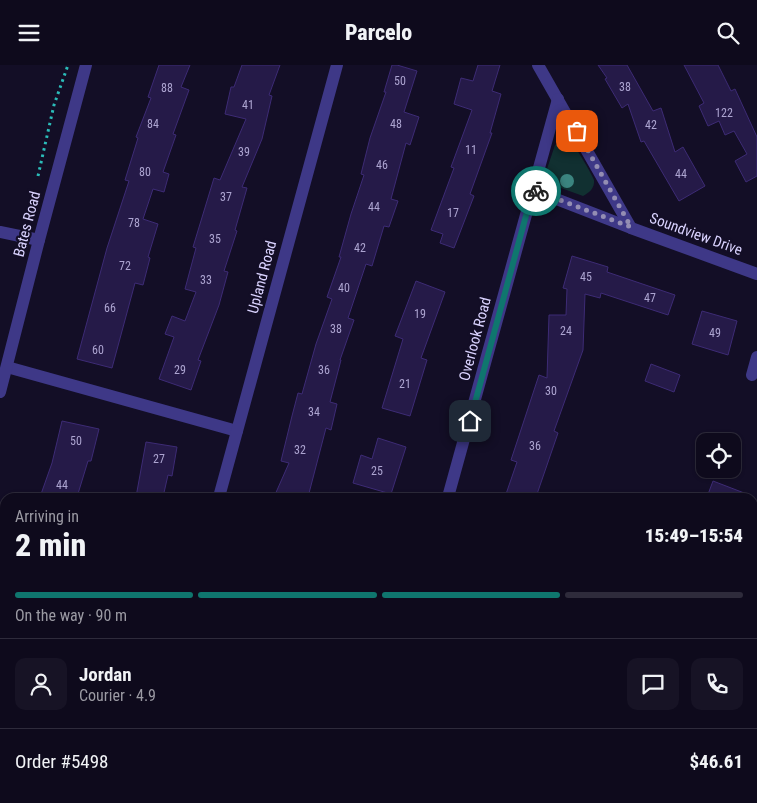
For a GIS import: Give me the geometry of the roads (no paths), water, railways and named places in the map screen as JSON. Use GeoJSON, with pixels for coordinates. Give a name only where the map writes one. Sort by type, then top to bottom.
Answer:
{"type":"FeatureCollection","features":[{"type":"Feature","properties":{"kind":"street","name":"Bates Road"},"geometry":{"type":"LineString","coordinates":[[0,393],[86,65]]}},
{"type":"Feature","properties":{"kind":"street","name":"Upland Road"},"geometry":{"type":"LineString","coordinates":[[220,493],[337,65]]}},
{"type":"Feature","properties":{"kind":"street","name":"Soundview Drive"},"geometry":{"type":"LineString","coordinates":[[538,65],[631,227],[757,274]]}},
{"type":"Feature","properties":{"kind":"street","name":"Overlook Road"},"geometry":{"type":"LineString","coordinates":[[449,493],[558,99]]}},
{"type":"Feature","properties":{"kind":"street"},"geometry":{"type":"LineString","coordinates":[[533,190],[631,227]]}},
{"type":"Feature","properties":{"kind":"street"},"geometry":{"type":"LineString","coordinates":[[0,232],[39,240]]}},
{"type":"Feature","properties":{"kind":"street"},"geometry":{"type":"LineString","coordinates":[[752,375],[757,357]]}},
{"type":"Feature","properties":{"kind":"street"},"geometry":{"type":"LineString","coordinates":[[7,367],[237,431]]}}]}
